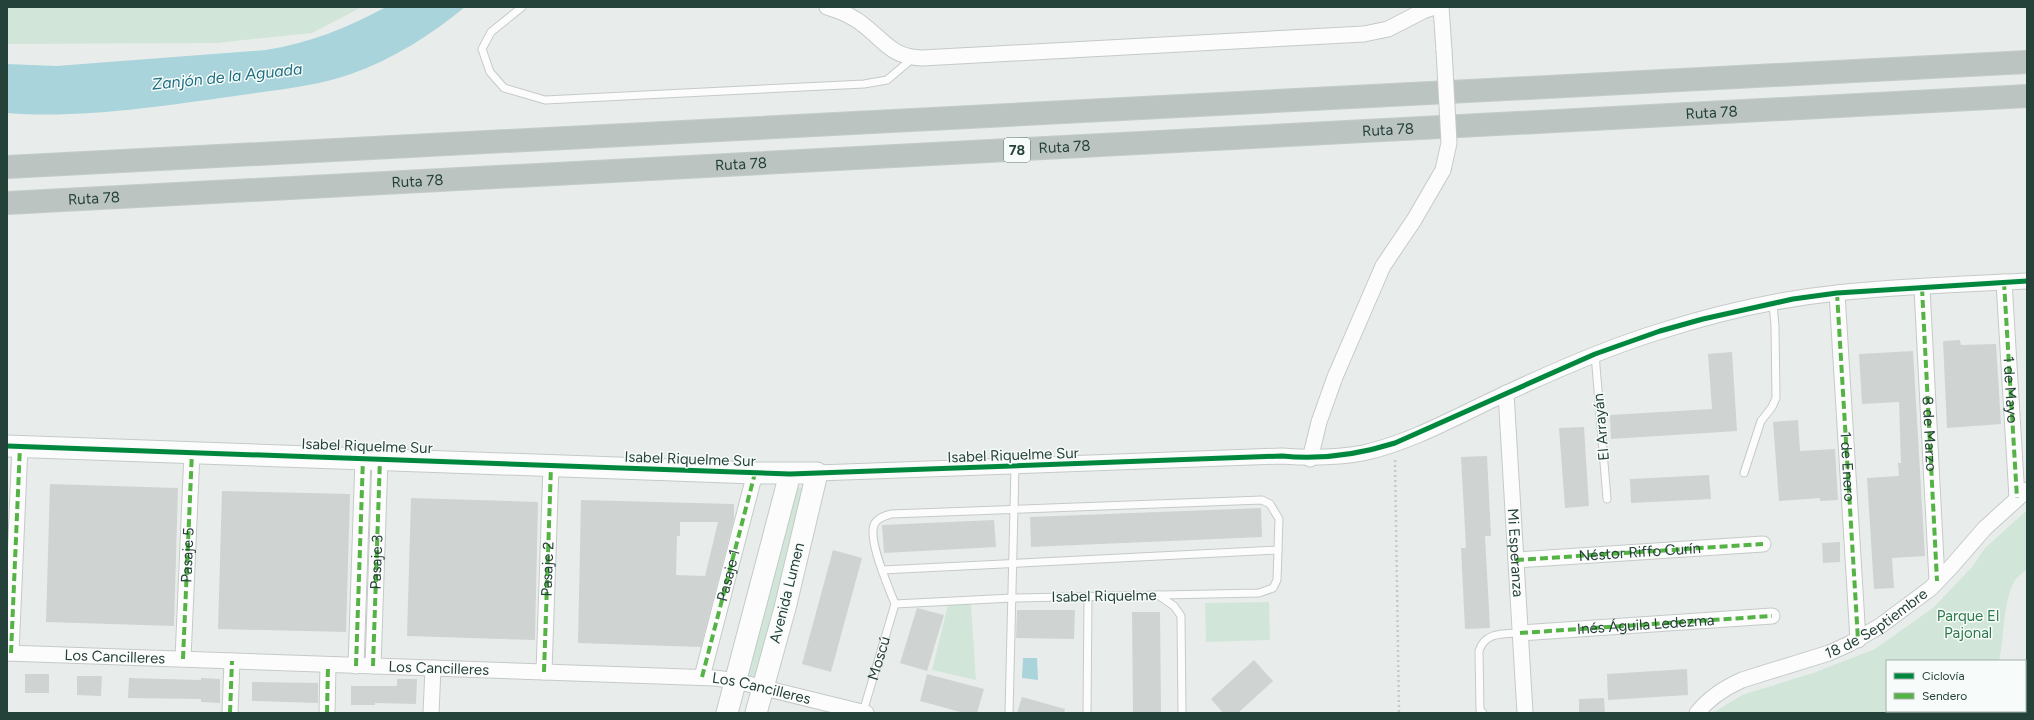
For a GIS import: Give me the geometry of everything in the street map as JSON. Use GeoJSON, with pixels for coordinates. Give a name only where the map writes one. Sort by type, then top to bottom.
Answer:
{"type":"FeatureCollection","features":[{"type":"Feature","properties":{"kind":"highway"},"geometry":{"type":"LineString","coordinates":[[7,167],[2027,62]]}},
{"type":"Feature","properties":{"kind":"highway","name":"Ruta 78"},"geometry":{"type":"LineString","coordinates":[[7,203],[2027,96]]}},
{"type":"Feature","properties":{"kind":"street"},"geometry":{"type":"LineString","coordinates":[[827,7],[853,17],[890,49],[913,58],[1364,34],[1388,30],[1423,11],[1435,7]]}},
{"type":"Feature","properties":{"kind":"street"},"geometry":{"type":"LineString","coordinates":[[1310,458],[1319,422],[1335,377],[1383,266],[1414,220],[1443,170],[1449,143],[1441,7]]}},
{"type":"Feature","properties":{"kind":"street","name":"Isabel Riquelme Sur"},"geometry":{"type":"LineString","coordinates":[[14,446],[790,474],[1015,467],[1282,456],[1310,458],[1372,450],[1394,443],[1595,354],[1653,333],[1703,319],[1772,304],[1837,293],[2027,281]]}},
{"type":"Feature","properties":{"kind":"street","name":"1 de Mayo"},"geometry":{"type":"LineString","coordinates":[[2004,282],[2022,494]]}},
{"type":"Feature","properties":{"kind":"street","name":"8 de Marzo"},"geometry":{"type":"LineString","coordinates":[[1922,288],[1938,581]]}},
{"type":"Feature","properties":{"kind":"street","name":"1 de Enero"},"geometry":{"type":"LineString","coordinates":[[1837,293],[1858,640]]}},
{"type":"Feature","properties":{"kind":"street","name":"Mi Esperanza"},"geometry":{"type":"LineString","coordinates":[[1506,393],[1525,713]]}},
{"type":"Feature","properties":{"kind":"street"},"geometry":{"type":"LineString","coordinates":[[9,653],[14,446]]}},
{"type":"Feature","properties":{"kind":"street","name":"Pasaje 5"},"geometry":{"type":"LineString","coordinates":[[184,659],[192,452]]}},
{"type":"Feature","properties":{"kind":"street"},"geometry":{"type":"LineString","coordinates":[[356,666],[372,458]]}},
{"type":"Feature","properties":{"kind":"street","name":"Pasaje 3"},"geometry":{"type":"LineString","coordinates":[[372,458],[373,666]]}},
{"type":"Feature","properties":{"kind":"street","name":"Pasaje 2"},"geometry":{"type":"LineString","coordinates":[[544,672],[551,466]]}},
{"type":"Feature","properties":{"kind":"street","name":"Pasaje 1"},"geometry":{"type":"LineString","coordinates":[[702,677],[755,473]]}},
{"type":"Feature","properties":{"kind":"street","name":"Avenida Lumen"},"geometry":{"type":"LineString","coordinates":[[756,713],[785,608],[817,473]]}},
{"type":"Feature","properties":{"kind":"street","name":"Avenida Lumen"},"geometry":{"type":"LineString","coordinates":[[727,713],[790,474]]}},
{"type":"Feature","properties":{"kind":"street","name":"18 de Septiembre"},"geometry":{"type":"LineString","coordinates":[[1697,713],[1719,692],[1742,680],[1806,661],[1858,640],[1899,613],[1938,581],[1985,528],[2022,494]]}},
{"type":"Feature","properties":{"kind":"street","name":"Néstor Riffo Curín"},"geometry":{"type":"LineString","coordinates":[[1516,560],[1763,544]]}},
{"type":"Feature","properties":{"kind":"street","name":"Inés Águila Ledezma"},"geometry":{"type":"LineString","coordinates":[[1520,633],[1772,616]]}},
{"type":"Feature","properties":{"kind":"street","name":"Los Cancilleres"},"geometry":{"type":"LineString","coordinates":[[9,653],[702,677],[736,681],[864,713]]}},
{"type":"Feature","properties":{"kind":"street"},"geometry":{"type":"LineString","coordinates":[[230,713],[232,661]]}},
{"type":"Feature","properties":{"kind":"street"},"geometry":{"type":"LineString","coordinates":[[327,713],[328,665]]}},
{"type":"Feature","properties":{"kind":"street"},"geometry":{"type":"LineString","coordinates":[[431,713],[433,668]]}},
{"type":"Feature","properties":{"kind":"lane"},"geometry":{"type":"LineString","coordinates":[[522,7],[491,32],[482,49],[490,72],[504,88],[545,100],[864,84],[887,80],[913,58]]}},
{"type":"Feature","properties":{"kind":"lane"},"geometry":{"type":"LineString","coordinates":[[1744,473],[1761,421],[1772,408],[1776,398],[1775,326],[1772,304]]}},
{"type":"Feature","properties":{"kind":"lane","name":"El Arrayán"},"geometry":{"type":"LineString","coordinates":[[1595,354],[1607,499]]}},
{"type":"Feature","properties":{"kind":"lane"},"geometry":{"type":"LineString","coordinates":[[1009,713],[1016,508],[1015,467]]}},
{"type":"Feature","properties":{"kind":"lane","name":"Isabel Riquelme"},"geometry":{"type":"LineString","coordinates":[[1262,500],[1270,504],[1279,519],[1278,550],[1277,580],[1272,588],[1259,593],[1012,598],[895,604],[882,570],[872,531],[874,524],[880,518],[891,514],[1016,508],[1262,500]]}},
{"type":"Feature","properties":{"kind":"lane"},"geometry":{"type":"LineString","coordinates":[[882,570],[1014,562],[1278,550]]}},
{"type":"Feature","properties":{"kind":"lane"},"geometry":{"type":"LineString","coordinates":[[1158,595],[1174,606],[1181,616],[1182,713]]}},
{"type":"Feature","properties":{"kind":"lane"},"geometry":{"type":"LineString","coordinates":[[1087,713],[1088,596]]}},
{"type":"Feature","properties":{"kind":"lane","name":"Moscú"},"geometry":{"type":"LineString","coordinates":[[864,713],[895,604]]}},
{"type":"Feature","properties":{"kind":"lane"},"geometry":{"type":"LineString","coordinates":[[1483,713],[1480,710],[1479,658],[1482,643],[1486,638],[1495,634],[1520,633]]}},
{"type":"Feature","properties":{"kind":"path"},"geometry":{"type":"LineString","coordinates":[[1394,443],[1399,713]]}},
{"type":"Feature","properties":{"kind":"green space"},"geometry":{"type":"Polygon","coordinates":[[[7,7],[362,7],[312,33],[216,43],[7,44],[7,7]]]}},
{"type":"Feature","properties":{"kind":"green space"},"geometry":{"type":"Polygon","coordinates":[[[793,487],[809,488],[758,680],[742,676],[793,487]]]}},
{"type":"Feature","properties":{"kind":"green space","name":"Parque El Pajonal"},"geometry":{"type":"Polygon","coordinates":[[[2027,510],[2027,569],[2015,580],[2010,591],[2007,601],[1999,660],[1886,660],[1886,712],[1975,713],[1713,713],[1742,695],[1813,673],[1875,649],[1934,607],[1972,567],[1985,548],[2027,510]]]}},
{"type":"Feature","properties":{"kind":"green space"},"geometry":{"type":"Polygon","coordinates":[[[1269,602],[1270,640],[1206,642],[1205,603],[1269,602]]]}},
{"type":"Feature","properties":{"kind":"green space"},"geometry":{"type":"Polygon","coordinates":[[[971,604],[976,680],[932,670],[948,605],[971,604]]]}},
{"type":"Feature","properties":{"kind":"water","name":"Zanjón de la Aguada"},"geometry":{"type":"Polygon","coordinates":[[[386,7],[465,7],[425,37],[397,54],[367,68],[323,82],[279,90],[179,104],[92,113],[7,113],[7,64],[56,66],[266,50],[298,43],[328,34],[357,22],[386,7]]]}},
{"type":"Feature","properties":{"kind":"water"},"geometry":{"type":"Polygon","coordinates":[[[1023,658],[1037,658],[1038,680],[1022,678],[1023,658]]]}},
{"type":"Feature","properties":{"kind":"building"},"geometry":{"type":"Polygon","coordinates":[[[1960,340],[1961,345],[1996,344],[2001,424],[1947,428],[1943,341],[1960,340]]]}},
{"type":"Feature","properties":{"kind":"building"},"geometry":{"type":"Polygon","coordinates":[[[1913,351],[1925,556],[1892,558],[1894,588],[1874,589],[1867,478],[1899,476],[1898,463],[1901,463],[1899,402],[1862,404],[1859,354],[1913,351]]]}},
{"type":"Feature","properties":{"kind":"building"},"geometry":{"type":"Polygon","coordinates":[[[1732,352],[1737,431],[1611,439],[1610,415],[1712,409],[1708,354],[1732,352]]]}},
{"type":"Feature","properties":{"kind":"building"},"geometry":{"type":"Polygon","coordinates":[[[1798,420],[1800,451],[1835,449],[1838,500],[1820,501],[1820,498],[1779,501],[1773,422],[1798,420]]]}},
{"type":"Feature","properties":{"kind":"building"},"geometry":{"type":"Polygon","coordinates":[[[1584,427],[1589,506],[1565,508],[1559,428],[1584,427]]]}},
{"type":"Feature","properties":{"kind":"building"},"geometry":{"type":"Polygon","coordinates":[[[1487,456],[1491,536],[1485,536],[1490,628],[1465,629],[1461,548],[1466,548],[1461,457],[1487,456]]]}},
{"type":"Feature","properties":{"kind":"building"},"geometry":{"type":"Polygon","coordinates":[[[1709,475],[1711,499],[1631,503],[1630,479],[1709,475]]]}},
{"type":"Feature","properties":{"kind":"building"},"geometry":{"type":"Polygon","coordinates":[[[50,484],[178,488],[174,626],[46,622],[50,484]]]}},
{"type":"Feature","properties":{"kind":"building"},"geometry":{"type":"Polygon","coordinates":[[[222,491],[350,494],[346,632],[218,629],[222,491]]]}},
{"type":"Feature","properties":{"kind":"building"},"geometry":{"type":"Polygon","coordinates":[[[411,498],[538,502],[535,640],[407,636],[411,498]]]}},
{"type":"Feature","properties":{"kind":"building"},"geometry":{"type":"Polygon","coordinates":[[[581,500],[734,504],[734,519],[701,647],[578,643],[581,500]],[[680,522],[680,536],[677,536],[676,575],[705,576],[718,522],[680,522]]]}},
{"type":"Feature","properties":{"kind":"building"},"geometry":{"type":"Polygon","coordinates":[[[1261,508],[1262,537],[1031,547],[1030,517],[1261,508]]]}},
{"type":"Feature","properties":{"kind":"building"},"geometry":{"type":"Polygon","coordinates":[[[994,520],[996,547],[884,553],[882,525],[994,520]]]}},
{"type":"Feature","properties":{"kind":"building"},"geometry":{"type":"Polygon","coordinates":[[[1840,542],[1840,562],[1823,563],[1822,543],[1840,542]]]}},
{"type":"Feature","properties":{"kind":"building"},"geometry":{"type":"Polygon","coordinates":[[[833,550],[862,558],[831,672],[802,664],[833,550]]]}},
{"type":"Feature","properties":{"kind":"building"},"geometry":{"type":"Polygon","coordinates":[[[917,608],[944,615],[927,671],[900,663],[917,608]]]}},
{"type":"Feature","properties":{"kind":"building"},"geometry":{"type":"Polygon","coordinates":[[[1017,610],[1075,610],[1074,639],[1016,638],[1017,610]]]}},
{"type":"Feature","properties":{"kind":"building"},"geometry":{"type":"Polygon","coordinates":[[[1132,612],[1160,612],[1161,713],[1133,713],[1132,612]]]}},
{"type":"Feature","properties":{"kind":"building"},"geometry":{"type":"Polygon","coordinates":[[[1254,660],[1273,681],[1238,713],[1223,713],[1211,699],[1254,660]]]}},
{"type":"Feature","properties":{"kind":"building"},"geometry":{"type":"Polygon","coordinates":[[[1687,669],[1688,695],[1608,700],[1607,674],[1687,669]]]}},
{"type":"Feature","properties":{"kind":"building"},"geometry":{"type":"Polygon","coordinates":[[[25,674],[49,674],[49,693],[25,693],[25,674]]]}},
{"type":"Feature","properties":{"kind":"building"},"geometry":{"type":"Polygon","coordinates":[[[927,674],[984,689],[977,713],[964,713],[920,701],[927,674]]]}},
{"type":"Feature","properties":{"kind":"building"},"geometry":{"type":"Polygon","coordinates":[[[77,676],[102,676],[101,696],[77,695],[77,676]]]}},
{"type":"Feature","properties":{"kind":"building"},"geometry":{"type":"Polygon","coordinates":[[[129,678],[201,680],[201,678],[220,679],[220,703],[201,702],[201,699],[128,698],[129,678]]]}},
{"type":"Feature","properties":{"kind":"building"},"geometry":{"type":"Polygon","coordinates":[[[397,679],[417,679],[416,704],[375,703],[375,705],[351,705],[351,686],[397,686],[397,679]]]}},
{"type":"Feature","properties":{"kind":"building"},"geometry":{"type":"Polygon","coordinates":[[[252,682],[318,683],[318,703],[252,701],[252,682]]]}},
{"type":"Feature","properties":{"kind":"building"},"geometry":{"type":"Polygon","coordinates":[[[1022,697],[1065,709],[1064,713],[1017,713],[1022,697]]]}},
{"type":"Feature","properties":{"kind":"building"},"geometry":{"type":"Polygon","coordinates":[[[1604,698],[1605,713],[1579,713],[1579,699],[1604,698]]]}},
{"type":"Feature","properties":{"kind":"marked path"},"geometry":{"type":"LineString","coordinates":[[2004,282],[2017,498]]}},
{"type":"Feature","properties":{"kind":"marked path"},"geometry":{"type":"LineString","coordinates":[[1922,288],[1937,581]]}},
{"type":"Feature","properties":{"kind":"marked path"},"geometry":{"type":"LineString","coordinates":[[1837,293],[1858,640]]}},
{"type":"Feature","properties":{"kind":"marked path"},"geometry":{"type":"LineString","coordinates":[[11,653],[20,446]]}},
{"type":"Feature","properties":{"kind":"marked path"},"geometry":{"type":"LineString","coordinates":[[183,659],[192,452]]}},
{"type":"Feature","properties":{"kind":"marked path"},"geometry":{"type":"LineString","coordinates":[[356,666],[363,458]]}},
{"type":"Feature","properties":{"kind":"marked path"},"geometry":{"type":"LineString","coordinates":[[373,666],[380,458]]}},
{"type":"Feature","properties":{"kind":"marked path"},"geometry":{"type":"LineString","coordinates":[[544,672],[551,466]]}},
{"type":"Feature","properties":{"kind":"marked path"},"geometry":{"type":"LineString","coordinates":[[702,677],[755,473]]}},
{"type":"Feature","properties":{"kind":"marked path"},"geometry":{"type":"LineString","coordinates":[[1516,560],[1763,544]]}},
{"type":"Feature","properties":{"kind":"marked path"},"geometry":{"type":"LineString","coordinates":[[1520,633],[1772,616]]}},
{"type":"Feature","properties":{"kind":"marked path"},"geometry":{"type":"LineString","coordinates":[[230,713],[232,661]]}},
{"type":"Feature","properties":{"kind":"marked path"},"geometry":{"type":"LineString","coordinates":[[327,713],[328,665]]}},
{"type":"Feature","properties":{"kind":"cycle path"},"geometry":{"type":"LineString","coordinates":[[7,446],[790,474],[1282,456],[1339,456],[1367,451],[1395,443],[1595,354],[1660,331],[1703,319],[1793,299],[1837,293],[2027,281]]}}]}
